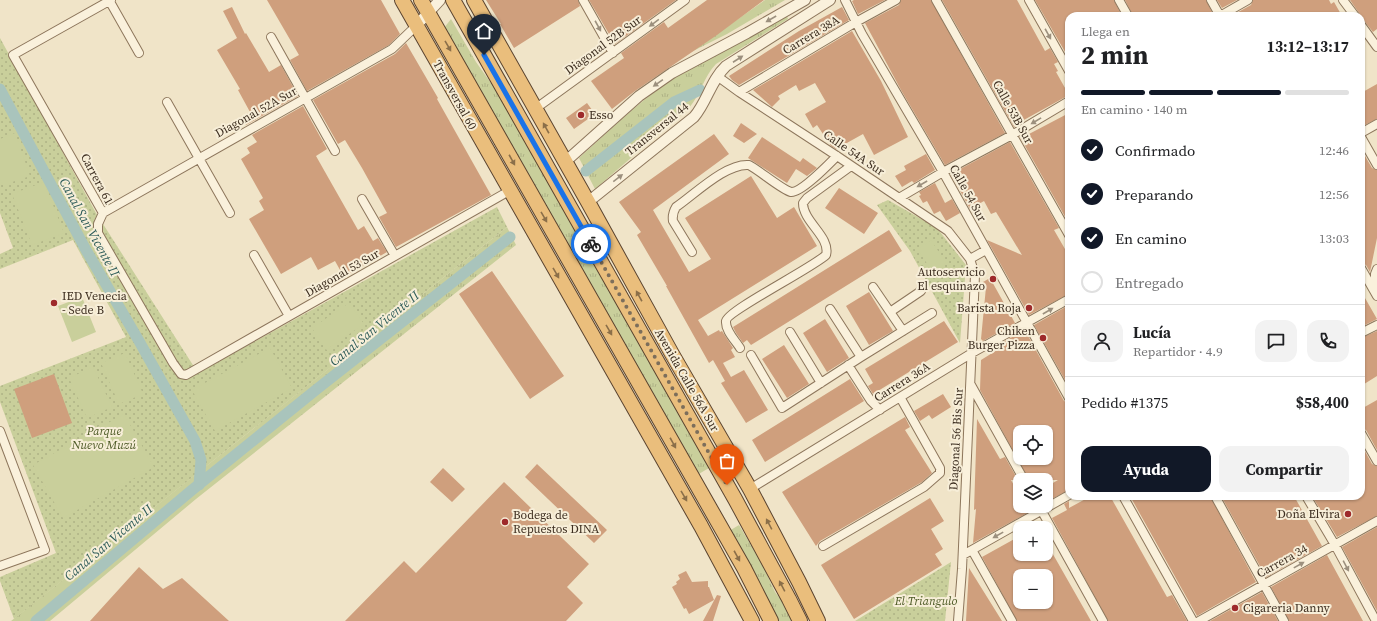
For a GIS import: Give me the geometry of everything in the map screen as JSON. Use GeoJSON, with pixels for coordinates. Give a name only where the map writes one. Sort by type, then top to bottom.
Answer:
{"type":"FeatureCollection","features":[{"type":"Feature","properties":{"kind":"highway","name":"Transversal 60"},"geometry":{"type":"LineString","coordinates":[[402,0],[509,191]]}},
{"type":"Feature","properties":{"kind":"highway","name":"Transversal 60"},"geometry":{"type":"LineString","coordinates":[[422,0],[621,351]]}},
{"type":"Feature","properties":{"kind":"highway"},"geometry":{"type":"LineString","coordinates":[[453,0],[513,106]]}},
{"type":"Feature","properties":{"kind":"highway"},"geometry":{"type":"LineString","coordinates":[[474,0],[565,162]]}},
{"type":"Feature","properties":{"kind":"highway"},"geometry":{"type":"LineString","coordinates":[[506,58],[513,106]]}},
{"type":"Feature","properties":{"kind":"highway"},"geometry":{"type":"LineString","coordinates":[[450,86],[494,128]]}},
{"type":"Feature","properties":{"kind":"highway","name":"Avenida Calle 56A Sur"},"geometry":{"type":"LineString","coordinates":[[513,106],[735,498],[800,621]]}},
{"type":"Feature","properties":{"kind":"highway","name":"Avenida Calle 56A Sur"},"geometry":{"type":"LineString","coordinates":[[565,162],[672,354],[750,489],[817,620]]}},
{"type":"Feature","properties":{"kind":"highway"},"geometry":{"type":"LineString","coordinates":[[509,191],[701,526],[752,621]]}},
{"type":"Feature","properties":{"kind":"highway"},"geometry":{"type":"LineString","coordinates":[[636,322],[672,354]]}},
{"type":"Feature","properties":{"kind":"highway"},"geometry":{"type":"LineString","coordinates":[[621,351],[635,411]]}},
{"type":"Feature","properties":{"kind":"highway"},"geometry":{"type":"LineString","coordinates":[[621,351],[744,568],[771,621]]}},
{"type":"Feature","properties":{"kind":"street"},"geometry":{"type":"LineString","coordinates":[[110,0],[139,53]]}},
{"type":"Feature","properties":{"kind":"street","name":"Carrera 61"},"geometry":{"type":"LineString","coordinates":[[110,0],[13,55],[103,213],[98,224],[98,233],[173,363],[181,374],[186,375]]}},
{"type":"Feature","properties":{"kind":"street"},"geometry":{"type":"LineString","coordinates":[[416,26],[440,0]]}},
{"type":"Feature","properties":{"kind":"street"},"geometry":{"type":"LineString","coordinates":[[583,0],[613,53]]}},
{"type":"Feature","properties":{"kind":"street","name":"Diagonal 52B Sur"},"geometry":{"type":"LineString","coordinates":[[535,109],[685,0]]}},
{"type":"Feature","properties":{"kind":"street"},"geometry":{"type":"LineString","coordinates":[[565,162],[639,96],[672,73],[805,0]]}},
{"type":"Feature","properties":{"kind":"street","name":"Transversal 44"},"geometry":{"type":"LineString","coordinates":[[588,202],[694,117],[700,110],[717,76],[726,66],[830,0]]}},
{"type":"Feature","properties":{"kind":"street","name":"Calle 54 Sur"},"geometry":{"type":"LineString","coordinates":[[845,0],[856,22],[943,172],[1065,391]]}},
{"type":"Feature","properties":{"kind":"street","name":"Carrera 38A"},"geometry":{"type":"LineString","coordinates":[[739,92],[856,22],[896,0]]}},
{"type":"Feature","properties":{"kind":"street","name":"Calle 53B Sur"},"geometry":{"type":"LineString","coordinates":[[936,0],[1065,228]]}},
{"type":"Feature","properties":{"kind":"street"},"geometry":{"type":"LineString","coordinates":[[1029,0],[1065,64]]}},
{"type":"Feature","properties":{"kind":"street"},"geometry":{"type":"LineString","coordinates":[[1119,0],[1126,12]]}},
{"type":"Feature","properties":{"kind":"street"},"geometry":{"type":"LineString","coordinates":[[1211,0],[1218,12]]}},
{"type":"Feature","properties":{"kind":"street"},"geometry":{"type":"LineString","coordinates":[[1227,12],[1248,0]]}},
{"type":"Feature","properties":{"kind":"street"},"geometry":{"type":"LineString","coordinates":[[1343,0],[1352,12]]}},
{"type":"Feature","properties":{"kind":"street","name":"Diagonal 52A Sur"},"geometry":{"type":"LineString","coordinates":[[103,213],[392,49],[416,26]]}},
{"type":"Feature","properties":{"kind":"street"},"geometry":{"type":"LineString","coordinates":[[1365,27],[1374,35],[1377,47]]}},
{"type":"Feature","properties":{"kind":"street"},"geometry":{"type":"LineString","coordinates":[[271,37],[335,151]]}},
{"type":"Feature","properties":{"kind":"street","name":"Calle 54A Sur"},"geometry":{"type":"LineString","coordinates":[[717,76],[948,231],[970,259]]}},
{"type":"Feature","properties":{"kind":"street"},"geometry":{"type":"LineString","coordinates":[[167,102],[230,213]]}},
{"type":"Feature","properties":{"kind":"street"},"geometry":{"type":"LineString","coordinates":[[899,198],[943,172],[1012,135],[1065,103]]}},
{"type":"Feature","properties":{"kind":"street"},"geometry":{"type":"LineString","coordinates":[[1365,131],[1377,124]]}},
{"type":"Feature","properties":{"kind":"street"},"geometry":{"type":"LineString","coordinates":[[1365,144],[1377,165]]}},
{"type":"Feature","properties":{"kind":"street"},"geometry":{"type":"LineString","coordinates":[[692,252],[673,221],[673,211],[676,207],[717,177],[736,167],[749,165],[786,190],[793,192],[797,191],[806,184],[837,156]]}},
{"type":"Feature","properties":{"kind":"street"},"geometry":{"type":"LineString","coordinates":[[740,348],[726,325],[727,317],[810,267],[826,255],[825,244],[805,214],[803,203],[807,198],[852,166]]}},
{"type":"Feature","properties":{"kind":"street","name":"Diagonal 53 Sur"},"geometry":{"type":"LineString","coordinates":[[186,375],[509,191]]}},
{"type":"Feature","properties":{"kind":"street"},"geometry":{"type":"LineString","coordinates":[[362,199],[394,256]]}},
{"type":"Feature","properties":{"kind":"street"},"geometry":{"type":"LineString","coordinates":[[970,259],[986,250]]}},
{"type":"Feature","properties":{"kind":"street"},"geometry":{"type":"LineString","coordinates":[[254,255],[289,316]]}},
{"type":"Feature","properties":{"kind":"street","name":"Diagonal 56 Bis Sur"},"geometry":{"type":"LineString","coordinates":[[958,621],[963,554],[975,275],[970,259]]}},
{"type":"Feature","properties":{"kind":"street"},"geometry":{"type":"LineString","coordinates":[[1376,294],[1375,274],[1377,269]]}},
{"type":"Feature","properties":{"kind":"street"},"geometry":{"type":"LineString","coordinates":[[1365,275],[1376,294]]}},
{"type":"Feature","properties":{"kind":"street"},"geometry":{"type":"LineString","coordinates":[[873,287],[903,331]]}},
{"type":"Feature","properties":{"kind":"street"},"geometry":{"type":"LineString","coordinates":[[890,312],[921,291]]}},
{"type":"Feature","properties":{"kind":"street","name":"Carrera 36A"},"geometry":{"type":"LineString","coordinates":[[750,489],[972,353],[1065,301]]}},
{"type":"Feature","properties":{"kind":"street"},"geometry":{"type":"LineString","coordinates":[[830,309],[861,357]]}},
{"type":"Feature","properties":{"kind":"street"},"geometry":{"type":"LineString","coordinates":[[751,355],[782,408],[932,313]]}},
{"type":"Feature","properties":{"kind":"street"},"geometry":{"type":"LineString","coordinates":[[1365,331],[1377,325]]}},
{"type":"Feature","properties":{"kind":"street"},"geometry":{"type":"LineString","coordinates":[[790,332],[821,383]]}},
{"type":"Feature","properties":{"kind":"street"},"geometry":{"type":"LineString","coordinates":[[848,366],[871,401],[880,410]]}},
{"type":"Feature","properties":{"kind":"street"},"geometry":{"type":"LineString","coordinates":[[970,384],[1020,473]]}},
{"type":"Feature","properties":{"kind":"street"},"geometry":{"type":"LineString","coordinates":[[823,546],[924,487],[940,473],[940,468],[900,397]]}},
{"type":"Feature","properties":{"kind":"street"},"geometry":{"type":"LineString","coordinates":[[0,431],[2,443],[44,550],[0,566]]}},
{"type":"Feature","properties":{"kind":"street"},"geometry":{"type":"LineString","coordinates":[[1365,440],[1377,461]]}},
{"type":"Feature","properties":{"kind":"street"},"geometry":{"type":"LineString","coordinates":[[1053,502],[1065,497]]}},
{"type":"Feature","properties":{"kind":"street"},"geometry":{"type":"LineString","coordinates":[[1125,500],[1193,621]]}},
{"type":"Feature","properties":{"kind":"street"},"geometry":{"type":"LineString","coordinates":[[1217,500],[1265,584],[1284,621]]}},
{"type":"Feature","properties":{"kind":"street"},"geometry":{"type":"LineString","coordinates":[[1308,500],[1335,545],[1376,621]]}},
{"type":"Feature","properties":{"kind":"street"},"geometry":{"type":"LineString","coordinates":[[963,554],[1032,513]]}},
{"type":"Feature","properties":{"kind":"street"},"geometry":{"type":"LineString","coordinates":[[1043,513],[1103,621]]}},
{"type":"Feature","properties":{"kind":"street","name":"Carrera 34"},"geometry":{"type":"LineString","coordinates":[[1199,621],[1377,521]]}},
{"type":"Feature","properties":{"kind":"street"},"geometry":{"type":"LineString","coordinates":[[972,550],[1012,621]]}},
{"type":"Feature","properties":{"kind":"green space"},"geometry":{"type":"Polygon","coordinates":[[[765,0],[785,0],[727,34],[691,52],[765,0]]]}},
{"type":"Feature","properties":{"kind":"green space"},"geometry":{"type":"Polygon","coordinates":[[[787,16],[788,19],[716,64],[708,74],[697,97],[689,108],[595,189],[579,158],[611,129],[644,100],[681,74],[711,56],[787,16]]]}},
{"type":"Feature","properties":{"kind":"green space"},"geometry":{"type":"Polygon","coordinates":[[[451,19],[476,62],[498,93],[604,278],[709,468],[697,475],[444,28],[451,19]]]}},
{"type":"Feature","properties":{"kind":"green space","name":"Parque Nuevo Muzú"},"geometry":{"type":"Polygon","coordinates":[[[0,38],[96,213],[198,373],[497,207],[507,227],[14,619],[0,581],[0,577],[56,553],[0,402],[0,386],[126,337],[73,240],[0,269],[0,254],[13,248],[0,213],[0,38]]]}},
{"type":"Feature","properties":{"kind":"green space"},"geometry":{"type":"Polygon","coordinates":[[[15,133],[30,176],[3,185],[0,178],[0,139],[15,133]]]}},
{"type":"Feature","properties":{"kind":"green space"},"geometry":{"type":"Polygon","coordinates":[[[44,182],[64,233],[32,245],[12,194],[44,182]]]}},
{"type":"Feature","properties":{"kind":"green space"},"geometry":{"type":"Polygon","coordinates":[[[888,200],[937,228],[966,265],[960,343],[910,251],[877,205],[888,200]]]}},
{"type":"Feature","properties":{"kind":"green space"},"geometry":{"type":"Polygon","coordinates":[[[507,227],[516,245],[196,499],[50,621],[11,621],[507,227]]]}},
{"type":"Feature","properties":{"kind":"green space"},"geometry":{"type":"Polygon","coordinates":[[[931,240],[946,263],[932,272],[918,249],[931,240]]]}},
{"type":"Feature","properties":{"kind":"green space"},"geometry":{"type":"Polygon","coordinates":[[[82,297],[96,332],[72,342],[58,306],[82,297]]]}},
{"type":"Feature","properties":{"kind":"green space"},"geometry":{"type":"Polygon","coordinates":[[[349,303],[364,324],[326,350],[312,328],[349,303]]]}},
{"type":"Feature","properties":{"kind":"green space"},"geometry":{"type":"Polygon","coordinates":[[[270,348],[292,388],[215,431],[192,390],[270,348]]]}},
{"type":"Feature","properties":{"kind":"green space"},"geometry":{"type":"Polygon","coordinates":[[[125,353],[143,394],[119,404],[101,363],[125,353]]]}},
{"type":"Feature","properties":{"kind":"green space"},"geometry":{"type":"Polygon","coordinates":[[[93,367],[112,407],[87,418],[69,378],[93,367]]]}},
{"type":"Feature","properties":{"kind":"green space"},"geometry":{"type":"Polygon","coordinates":[[[124,414],[154,467],[63,518],[33,465],[124,414]]]}},
{"type":"Feature","properties":{"kind":"green space"},"geometry":{"type":"Polygon","coordinates":[[[739,525],[762,564],[775,592],[788,609],[794,621],[779,621],[729,531],[739,525]]]}},
{"type":"Feature","properties":{"kind":"green space","name":"El Triangulo"},"geometry":{"type":"Polygon","coordinates":[[[951,562],[945,621],[855,621],[951,562]]]}},
{"type":"Feature","properties":{"kind":"building"},"geometry":{"type":"Polygon","coordinates":[[[267,0],[381,0],[400,34],[389,45],[307,91],[290,60],[299,55],[267,0]]]}},
{"type":"Feature","properties":{"kind":"building"},"geometry":{"type":"Polygon","coordinates":[[[486,0],[578,0],[580,6],[514,48],[486,0]]]}},
{"type":"Feature","properties":{"kind":"building"},"geometry":{"type":"Polygon","coordinates":[[[589,0],[676,0],[615,44],[589,0]]]}},
{"type":"Feature","properties":{"kind":"building"},"geometry":{"type":"Polygon","coordinates":[[[707,0],[764,0],[717,35],[635,91],[612,109],[591,81],[624,58],[621,53],[664,22],[668,28],[707,0]]]}},
{"type":"Feature","properties":{"kind":"building"},"geometry":{"type":"Polygon","coordinates":[[[885,0],[858,14],[852,1],[885,0]]]}},
{"type":"Feature","properties":{"kind":"building"},"geometry":{"type":"Polygon","coordinates":[[[901,0],[931,0],[1005,133],[945,165],[901,90],[865,23],[899,5],[901,0]]]}},
{"type":"Feature","properties":{"kind":"building"},"geometry":{"type":"Polygon","coordinates":[[[942,0],[1017,0],[1045,51],[1050,48],[1058,62],[1054,64],[1058,71],[1056,72],[1065,88],[1065,97],[1014,127],[942,0]]]}},
{"type":"Feature","properties":{"kind":"building"},"geometry":{"type":"Polygon","coordinates":[[[1035,0],[1114,0],[1120,12],[1065,12],[1065,52],[1035,0]]]}},
{"type":"Feature","properties":{"kind":"building"},"geometry":{"type":"Polygon","coordinates":[[[1125,0],[1206,0],[1212,12],[1131,12],[1125,0]]]}},
{"type":"Feature","properties":{"kind":"building"},"geometry":{"type":"Polygon","coordinates":[[[1217,0],[1237,0],[1222,8],[1217,0]]]}},
{"type":"Feature","properties":{"kind":"building"},"geometry":{"type":"Polygon","coordinates":[[[1253,0],[1329,0],[1331,4],[1334,2],[1340,12],[1238,12],[1251,5],[1253,0]]]}},
{"type":"Feature","properties":{"kind":"building"},"geometry":{"type":"Polygon","coordinates":[[[1350,0],[1377,0],[1377,29],[1373,32],[1365,22],[1365,12],[1358,12],[1350,0]]]}},
{"type":"Feature","properties":{"kind":"building"},"geometry":{"type":"Polygon","coordinates":[[[232,7],[245,34],[246,33],[269,72],[281,65],[298,96],[246,125],[242,117],[250,112],[238,90],[240,89],[217,50],[237,38],[223,11],[232,7]]]}},
{"type":"Feature","properties":{"kind":"building"},"geometry":{"type":"Polygon","coordinates":[[[842,7],[849,20],[739,85],[729,76],[799,31],[842,7]]]}},
{"type":"Feature","properties":{"kind":"building"},"geometry":{"type":"Polygon","coordinates":[[[852,31],[881,81],[908,137],[874,155],[863,134],[836,149],[831,146],[817,125],[813,128],[805,114],[826,102],[815,83],[799,91],[796,85],[778,96],[780,99],[772,107],[753,90],[852,31]]]}},
{"type":"Feature","properties":{"kind":"building"},"geometry":{"type":"Polygon","coordinates":[[[406,43],[491,195],[396,247],[379,217],[387,213],[362,168],[345,140],[338,144],[313,100],[395,54],[406,43]]]}},
{"type":"Feature","properties":{"kind":"building"},"geometry":{"type":"Polygon","coordinates":[[[1377,84],[1377,119],[1365,125],[1365,91],[1377,84]]]}},
{"type":"Feature","properties":{"kind":"building","name":"Esso"},"geometry":{"type":"Polygon","coordinates":[[[587,103],[595,114],[574,129],[566,118],[587,103]]]}},
{"type":"Feature","properties":{"kind":"building"},"geometry":{"type":"Polygon","coordinates":[[[303,106],[327,149],[316,156],[358,230],[364,226],[373,241],[378,238],[387,252],[344,277],[335,261],[318,270],[311,257],[281,274],[249,219],[264,210],[259,201],[263,198],[241,159],[250,153],[247,148],[257,142],[252,135],[303,106]]]}},
{"type":"Feature","properties":{"kind":"building"},"geometry":{"type":"Polygon","coordinates":[[[1065,115],[1065,217],[1020,137],[1028,132],[1029,134],[1065,115]]]}},
{"type":"Feature","properties":{"kind":"building"},"geometry":{"type":"Polygon","coordinates":[[[741,123],[757,134],[744,143],[733,136],[741,123]]]}},
{"type":"Feature","properties":{"kind":"building"},"geometry":{"type":"Polygon","coordinates":[[[714,134],[729,154],[653,210],[689,272],[711,259],[685,218],[751,176],[777,218],[794,207],[817,246],[698,320],[708,336],[719,330],[720,332],[722,331],[733,348],[731,350],[735,357],[723,363],[731,377],[744,370],[768,410],[746,423],[721,383],[725,381],[713,360],[709,363],[637,235],[641,232],[619,202],[714,134]]]}},
{"type":"Feature","properties":{"kind":"building"},"geometry":{"type":"Polygon","coordinates":[[[762,137],[800,162],[803,158],[817,168],[807,176],[796,169],[787,183],[748,158],[762,137]]]}},
{"type":"Feature","properties":{"kind":"building"},"geometry":{"type":"Polygon","coordinates":[[[1010,142],[1059,228],[1054,230],[1065,249],[1065,296],[1029,315],[987,240],[1022,255],[996,212],[991,214],[984,201],[970,209],[951,174],[1010,142]]]}},
{"type":"Feature","properties":{"kind":"building"},"geometry":{"type":"Polygon","coordinates":[[[926,154],[935,170],[914,183],[912,181],[902,187],[895,176],[906,170],[904,166],[926,154]]]}},
{"type":"Feature","properties":{"kind":"building"},"geometry":{"type":"Polygon","coordinates":[[[1365,156],[1372,168],[1377,170],[1377,238],[1370,272],[1366,265],[1365,156]]]}},
{"type":"Feature","properties":{"kind":"building"},"geometry":{"type":"Polygon","coordinates":[[[935,183],[945,203],[952,199],[960,213],[946,221],[940,211],[934,214],[927,201],[923,203],[919,196],[921,195],[919,192],[935,183]]]}},
{"type":"Feature","properties":{"kind":"building"},"geometry":{"type":"Polygon","coordinates":[[[839,188],[878,213],[864,234],[825,208],[839,188]]]}},
{"type":"Feature","properties":{"kind":"building"},"geometry":{"type":"Polygon","coordinates":[[[889,230],[902,251],[751,345],[747,340],[743,343],[733,327],[889,230]]]}},
{"type":"Feature","properties":{"kind":"building"},"geometry":{"type":"Polygon","coordinates":[[[492,271],[564,376],[530,399],[459,294],[492,271]]]}},
{"type":"Feature","properties":{"kind":"building"},"geometry":{"type":"Polygon","coordinates":[[[990,278],[1015,323],[983,341],[981,339],[986,287],[983,282],[990,278]]]}},
{"type":"Feature","properties":{"kind":"building"},"geometry":{"type":"Polygon","coordinates":[[[869,292],[893,331],[869,345],[846,306],[869,292]]]}},
{"type":"Feature","properties":{"kind":"building"},"geometry":{"type":"Polygon","coordinates":[[[1365,298],[1377,319],[1365,325],[1365,298]]]}},
{"type":"Feature","properties":{"kind":"building"},"geometry":{"type":"Polygon","coordinates":[[[1065,307],[1065,380],[1034,325],[1065,307]]]}},
{"type":"Feature","properties":{"kind":"building"},"geometry":{"type":"Polygon","coordinates":[[[825,319],[849,358],[827,372],[803,333],[825,319]]]}},
{"type":"Feature","properties":{"kind":"building"},"geometry":{"type":"Polygon","coordinates":[[[944,321],[958,342],[873,394],[868,386],[873,383],[865,369],[944,321]]]}},
{"type":"Feature","properties":{"kind":"building"},"geometry":{"type":"Polygon","coordinates":[[[1377,331],[1377,376],[1365,384],[1365,336],[1377,331]]]}},
{"type":"Feature","properties":{"kind":"building"},"geometry":{"type":"Polygon","coordinates":[[[1020,333],[1022,337],[1027,334],[1065,401],[1065,492],[1053,498],[1053,483],[1058,480],[1053,480],[1053,473],[1025,473],[1021,465],[1053,465],[1053,425],[1013,425],[1013,451],[980,390],[981,360],[1002,347],[997,345],[1020,333]]]}},
{"type":"Feature","properties":{"kind":"building"},"geometry":{"type":"Polygon","coordinates":[[[784,345],[809,384],[787,398],[762,359],[784,345]]]}},
{"type":"Feature","properties":{"kind":"building"},"geometry":{"type":"Polygon","coordinates":[[[54,374],[72,423],[32,438],[14,389],[54,374]]]}},
{"type":"Feature","properties":{"kind":"building"},"geometry":{"type":"Polygon","coordinates":[[[850,379],[864,401],[765,462],[752,440],[850,379]]]}},
{"type":"Feature","properties":{"kind":"building"},"geometry":{"type":"Polygon","coordinates":[[[943,394],[951,407],[932,419],[929,415],[920,421],[914,411],[943,394]]]}},
{"type":"Feature","properties":{"kind":"building"},"geometry":{"type":"Polygon","coordinates":[[[1377,400],[1377,450],[1365,430],[1365,407],[1377,400]]]}},
{"type":"Feature","properties":{"kind":"building"},"geometry":{"type":"Polygon","coordinates":[[[905,417],[910,427],[905,430],[932,473],[922,482],[820,541],[816,546],[782,492],[905,417]]]}},
{"type":"Feature","properties":{"kind":"building"},"geometry":{"type":"Polygon","coordinates":[[[977,419],[1000,459],[1005,457],[1014,473],[1013,480],[1011,480],[1013,484],[1013,513],[1027,513],[973,543],[976,509],[974,510],[977,419]]]}},
{"type":"Feature","properties":{"kind":"building"},"geometry":{"type":"Polygon","coordinates":[[[1365,451],[1372,464],[1377,466],[1377,516],[1337,537],[1314,500],[1365,500],[1365,451]]]}},
{"type":"Feature","properties":{"kind":"building"},"geometry":{"type":"Polygon","coordinates":[[[537,464],[607,530],[594,543],[525,477],[537,464]]]}},
{"type":"Feature","properties":{"kind":"building"},"geometry":{"type":"Polygon","coordinates":[[[443,468],[465,489],[452,502],[430,482],[443,468]]]}},
{"type":"Feature","properties":{"kind":"building","name":"Bodega de Repuestos DINA"},"geometry":{"type":"Polygon","coordinates":[[[504,482],[589,564],[567,587],[583,603],[566,621],[345,621],[404,561],[416,573],[504,482]]]}},
{"type":"Feature","properties":{"kind":"building"},"geometry":{"type":"Polygon","coordinates":[[[930,498],[944,521],[931,529],[943,549],[935,554],[942,565],[854,619],[821,565],[930,498]]]}},
{"type":"Feature","properties":{"kind":"building"},"geometry":{"type":"Polygon","coordinates":[[[1084,500],[1112,500],[1167,597],[1172,595],[1187,621],[1108,621],[1052,518],[1067,510],[1064,504],[1069,501],[1069,508],[1084,500]]]}},
{"type":"Feature","properties":{"kind":"building"},"geometry":{"type":"Polygon","coordinates":[[[1132,500],[1212,500],[1256,582],[1197,616],[1132,500]]]}},
{"type":"Feature","properties":{"kind":"building"},"geometry":{"type":"Polygon","coordinates":[[[1223,500],[1296,500],[1322,546],[1266,577],[1223,500]]]}},
{"type":"Feature","properties":{"kind":"building"},"geometry":{"type":"Polygon","coordinates":[[[1377,527],[1377,611],[1342,547],[1377,527]]]}},
{"type":"Feature","properties":{"kind":"building"},"geometry":{"type":"Polygon","coordinates":[[[1013,540],[1013,561],[1053,561],[1053,554],[1091,621],[1017,621],[982,557],[1013,540]]]}},
{"type":"Feature","properties":{"kind":"building"},"geometry":{"type":"Polygon","coordinates":[[[1327,555],[1363,621],[1289,621],[1271,587],[1327,555]]]}},
{"type":"Feature","properties":{"kind":"building"},"geometry":{"type":"Polygon","coordinates":[[[139,567],[163,589],[182,578],[229,621],[90,621],[139,567]]]}},
{"type":"Feature","properties":{"kind":"building"},"geometry":{"type":"Polygon","coordinates":[[[969,568],[1002,621],[966,621],[969,568]]]}},
{"type":"Feature","properties":{"kind":"building"},"geometry":{"type":"Polygon","coordinates":[[[686,571],[692,582],[708,581],[708,587],[714,600],[689,614],[686,608],[684,609],[672,587],[677,584],[676,582],[680,579],[678,575],[686,571]]]}},
{"type":"Feature","properties":{"kind":"building"},"geometry":{"type":"Polygon","coordinates":[[[1262,592],[1278,621],[1210,621],[1262,592]]]}},
{"type":"Feature","properties":{"kind":"building"},"geometry":{"type":"Polygon","coordinates":[[[717,595],[721,596],[713,621],[703,621],[717,595]]]}},
{"type":"Feature","properties":{"kind":"waterway","name":"Canal San Vicente II"},"geometry":{"type":"LineString","coordinates":[[0,89],[86,250],[195,441],[201,460],[199,485]]}},
{"type":"Feature","properties":{"kind":"waterway","name":"Canal San Vicente II"},"geometry":{"type":"LineString","coordinates":[[586,171],[674,102],[700,90]]}},
{"type":"Feature","properties":{"kind":"waterway","name":"Canal San Vicente II"},"geometry":{"type":"LineString","coordinates":[[36,621],[192,490],[317,389],[510,237]]}},
{"type":"Feature","properties":{"kind":"way so far"},"geometry":{"type":"LineString","coordinates":[[591,244],[727,485]]}},
{"type":"Feature","properties":{"kind":"place","name":"Esso"},"geometry":{"type":"Point","coordinates":[581,115]}},
{"type":"Feature","properties":{"kind":"place","name":"Autoservicio El esquinazo"},"geometry":{"type":"Point","coordinates":[993,279]}},
{"type":"Feature","properties":{"kind":"place","name":"IED Venecia - Sede B"},"geometry":{"type":"Point","coordinates":[54,303]}},
{"type":"Feature","properties":{"kind":"place","name":"Barista Roja"},"geometry":{"type":"Point","coordinates":[1029,308]}},
{"type":"Feature","properties":{"kind":"place","name":"Chiken Burger Pizza"},"geometry":{"type":"Point","coordinates":[1043,338]}},
{"type":"Feature","properties":{"kind":"place","name":"Doña Elvira"},"geometry":{"type":"Point","coordinates":[1348,514]}},
{"type":"Feature","properties":{"kind":"place","name":"Bodega de Repuestos DINA"},"geometry":{"type":"Point","coordinates":[505,522]}},
{"type":"Feature","properties":{"kind":"place","name":"Cigareria Danny"},"geometry":{"type":"Point","coordinates":[1235,608]}},
{"type":"Feature","properties":{"kind":"route"},"geometry":{"type":"LineString","coordinates":[[484,55],[591,244]]}}]}
